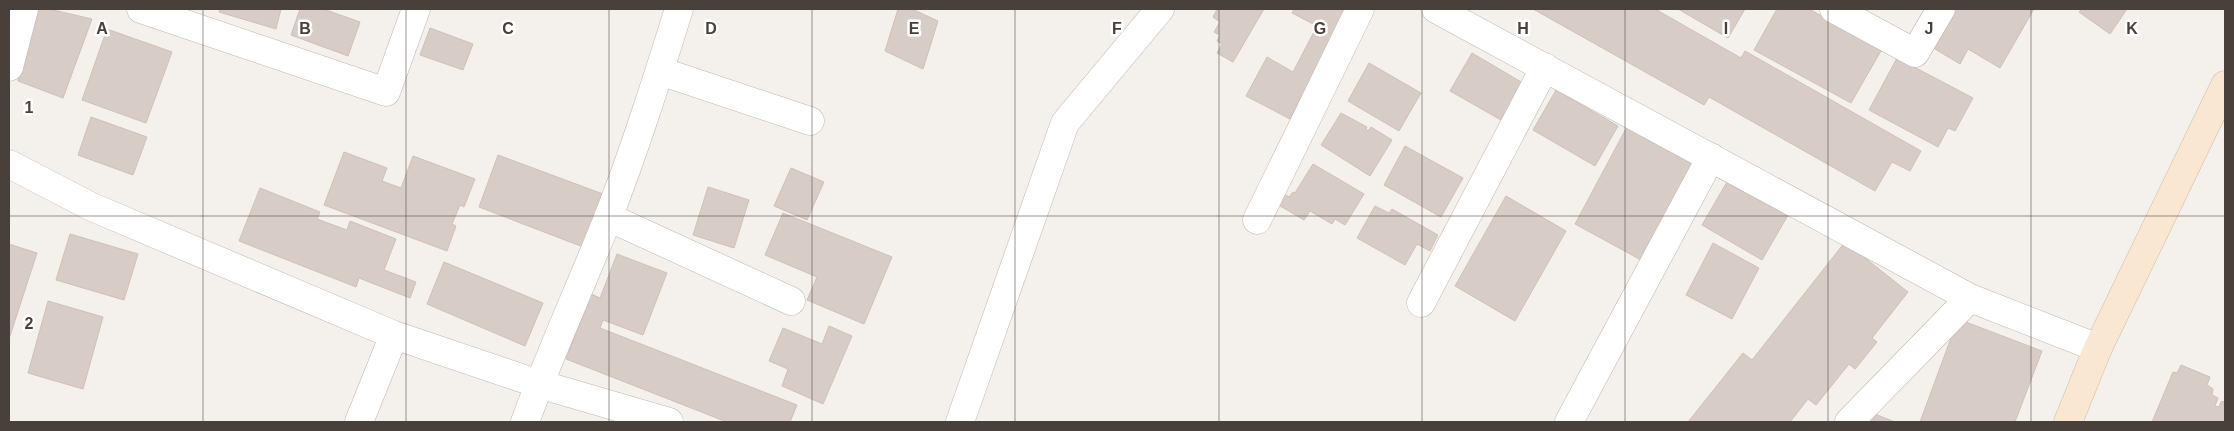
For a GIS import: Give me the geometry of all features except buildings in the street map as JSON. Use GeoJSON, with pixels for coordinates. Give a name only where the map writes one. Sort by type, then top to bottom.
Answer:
{"type":"FeatureCollection","features":[{"type":"Feature","properties":{"kind":"street"},"geometry":{"type":"LineString","coordinates":[[9,67],[24,9]]}},
{"type":"Feature","properties":{"kind":"street"},"geometry":{"type":"LineString","coordinates":[[141,9],[214,20],[386,92],[416,9]]}},
{"type":"Feature","properties":{"kind":"street"},"geometry":{"type":"LineString","coordinates":[[525,422],[608,217],[660,71],[679,9]]}},
{"type":"Feature","properties":{"kind":"street"},"geometry":{"type":"LineString","coordinates":[[960,422],[1065,123],[1160,9]]}},
{"type":"Feature","properties":{"kind":"street"},"geometry":{"type":"LineString","coordinates":[[1257,220],[1360,9]]}},
{"type":"Feature","properties":{"kind":"street"},"geometry":{"type":"LineString","coordinates":[[1436,9],[1970,298],[2098,348]]}},
{"type":"Feature","properties":{"kind":"street"},"geometry":{"type":"LineString","coordinates":[[1834,9],[1915,53],[1941,9]]}},
{"type":"Feature","properties":{"kind":"street"},"geometry":{"type":"LineString","coordinates":[[1421,303],[1544,68]]}},
{"type":"Feature","properties":{"kind":"street"},"geometry":{"type":"LineString","coordinates":[[660,71],[810,121]]}},
{"type":"Feature","properties":{"kind":"street"},"geometry":{"type":"LineString","coordinates":[[2068,422],[2098,348],[2225,85]]}},
{"type":"Feature","properties":{"kind":"street"},"geometry":{"type":"LineString","coordinates":[[1569,422],[1711,157]]}},
{"type":"Feature","properties":{"kind":"street"},"geometry":{"type":"LineString","coordinates":[[9,164],[92,207],[394,336],[539,384],[669,422]]}},
{"type":"Feature","properties":{"kind":"street"},"geometry":{"type":"LineString","coordinates":[[608,217],[791,301]]}},
{"type":"Feature","properties":{"kind":"street"},"geometry":{"type":"LineString","coordinates":[[1849,422],[1970,298]]}},
{"type":"Feature","properties":{"kind":"street"},"geometry":{"type":"LineString","coordinates":[[359,422],[394,336]]}}]}
